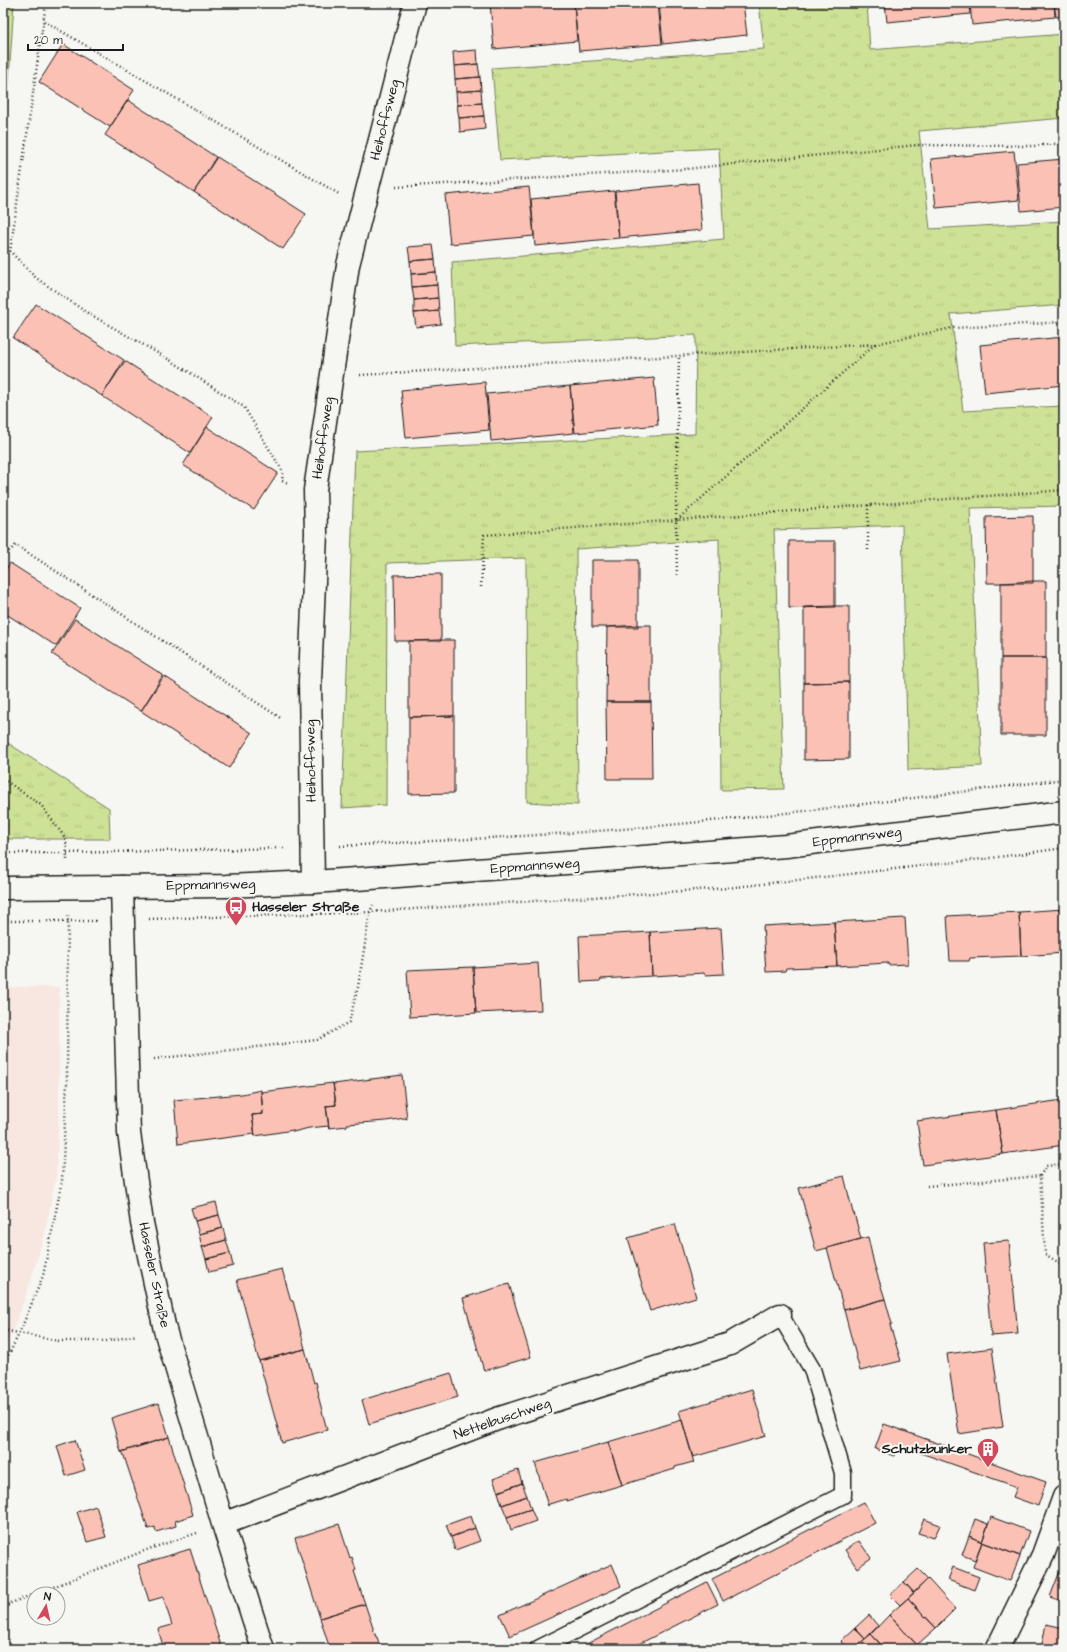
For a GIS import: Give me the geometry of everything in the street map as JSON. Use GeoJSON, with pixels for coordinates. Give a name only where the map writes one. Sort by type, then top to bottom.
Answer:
{"type":"FeatureCollection","features":[{"type":"Feature","properties":{"kind":"street","name":"Heihoffsweg"},"geometry":{"type":"LineString","coordinates":[[313,882],[310,681],[316,533],[316,490],[348,265],[415,3]]}},
{"type":"Feature","properties":{"kind":"street","name":"Eppmannsweg"},"geometry":{"type":"LineString","coordinates":[[3,888],[226,886],[386,877],[786,846],[1064,812]]}},
{"type":"Feature","properties":{"kind":"street","name":"Hasseler Straße"},"geometry":{"type":"LineString","coordinates":[[122,887],[129,1133],[142,1223],[165,1330],[223,1524],[263,1649]]}},
{"type":"Feature","properties":{"kind":"street","name":"Nettelbuschweg"},"geometry":{"type":"LineString","coordinates":[[223,1524],[497,1419],[730,1344],[780,1315]]}},
{"type":"Feature","properties":{"kind":"street"},"geometry":{"type":"LineString","coordinates":[[997,1649],[1043,1555],[1064,1497]]}},
{"type":"Feature","properties":{"kind":"lane"},"geometry":{"type":"LineString","coordinates":[[538,1649],[843,1495],[843,1473],[812,1369],[780,1315]]}},
{"type":"Feature","properties":{"kind":"path"},"geometry":{"type":"LineString","coordinates":[[10,252],[46,3]]}},
{"type":"Feature","properties":{"kind":"path"},"geometry":{"type":"LineString","coordinates":[[44,21],[365,198],[686,169],[917,145],[1033,146],[1064,143]]}},
{"type":"Feature","properties":{"kind":"path"},"geometry":{"type":"LineString","coordinates":[[3,246],[36,278],[86,312],[170,360],[244,407],[283,472],[282,481],[316,490]]}},
{"type":"Feature","properties":{"kind":"path"},"geometry":{"type":"LineString","coordinates":[[332,377],[874,344],[952,328],[1064,322]]}},
{"type":"Feature","properties":{"kind":"path"},"geometry":{"type":"LineString","coordinates":[[676,520],[874,344]]}},
{"type":"Feature","properties":{"kind":"path"},"geometry":{"type":"LineString","coordinates":[[677,575],[676,520],[679,356]]}},
{"type":"Feature","properties":{"kind":"path"},"geometry":{"type":"LineString","coordinates":[[481,587],[484,536],[1064,490]]}},
{"type":"Feature","properties":{"kind":"path"},"geometry":{"type":"LineString","coordinates":[[868,505],[868,550]]}},
{"type":"Feature","properties":{"kind":"path"},"geometry":{"type":"LineString","coordinates":[[3,557],[16,546],[311,737]]}},
{"type":"Feature","properties":{"kind":"path"},"geometry":{"type":"LineString","coordinates":[[3,779],[41,805],[66,840],[68,888],[67,1082],[62,1181],[43,1276],[19,1334],[3,1366]]}},
{"type":"Feature","properties":{"kind":"path"},"geometry":{"type":"LineString","coordinates":[[3,853],[313,848],[609,830],[845,807],[1064,779]]}},
{"type":"Feature","properties":{"kind":"path"},"geometry":{"type":"LineString","coordinates":[[3,921],[123,920],[370,912],[727,888],[991,858],[1064,848]]}},
{"type":"Feature","properties":{"kind":"path"},"geometry":{"type":"LineString","coordinates":[[127,1062],[317,1040],[349,1022],[358,987],[370,912],[386,877]]}},
{"type":"Feature","properties":{"kind":"path"},"geometry":{"type":"LineString","coordinates":[[1064,1164],[1046,1166],[1040,1176],[1045,1254],[1064,1266]]}},
{"type":"Feature","properties":{"kind":"path"},"geometry":{"type":"LineString","coordinates":[[927,1186],[1040,1176]]}},
{"type":"Feature","properties":{"kind":"path"},"geometry":{"type":"LineString","coordinates":[[3,1330],[59,1341],[108,1341],[165,1330]]}},
{"type":"Feature","properties":{"kind":"path"},"geometry":{"type":"LineString","coordinates":[[54,1586],[149,1549],[223,1524]]}},
{"type":"Feature","properties":{"kind":"path"},"geometry":{"type":"LineString","coordinates":[[3,1606],[26,1597]]}},
{"type":"Feature","properties":{"kind":"shaded area"},"geometry":{"type":"Polygon","coordinates":[[[3,987],[59,987],[59,1112],[56,1176],[44,1236],[30,1283],[13,1331],[3,1351],[3,987]]]}},
{"type":"Feature","properties":{"kind":"green space"},"geometry":{"type":"Polygon","coordinates":[[[3,3],[14,3],[3,169],[3,3]]]}},
{"type":"Feature","properties":{"kind":"green space"},"geometry":{"type":"Polygon","coordinates":[[[759,3],[867,3],[870,50],[1064,34],[1064,118],[919,131],[930,229],[1064,221],[1064,305],[951,314],[963,411],[1064,406],[1064,506],[970,508],[982,766],[908,770],[902,525],[774,530],[784,789],[721,790],[719,539],[576,549],[578,805],[527,802],[526,558],[387,563],[386,805],[342,808],[355,451],[695,434],[696,335],[455,346],[452,262],[724,239],[719,148],[500,160],[492,68],[764,49],[759,3]]]}},
{"type":"Feature","properties":{"kind":"green space"},"geometry":{"type":"Polygon","coordinates":[[[3,740],[109,808],[110,839],[3,839],[3,740]]]}},
{"type":"Feature","properties":{"kind":"building"},"geometry":{"type":"Polygon","coordinates":[[[490,3],[574,3],[577,41],[494,49],[490,3]]]}},
{"type":"Feature","properties":{"kind":"building"},"geometry":{"type":"Polygon","coordinates":[[[595,3],[658,3],[662,44],[579,51],[574,5],[595,3]]]}},
{"type":"Feature","properties":{"kind":"building"},"geometry":{"type":"Polygon","coordinates":[[[659,3],[743,3],[747,35],[663,44],[659,3]]]}},
{"type":"Feature","properties":{"kind":"building"},"geometry":{"type":"Polygon","coordinates":[[[885,3],[969,3],[970,14],[887,22],[885,3]]]}},
{"type":"Feature","properties":{"kind":"building"},"geometry":{"type":"Polygon","coordinates":[[[970,3],[1054,3],[1055,17],[972,25],[970,3]]]}},
{"type":"Feature","properties":{"kind":"building"},"geometry":{"type":"Polygon","coordinates":[[[1054,3],[1064,3],[1064,16],[1056,17],[1054,3]]]}},
{"type":"Feature","properties":{"kind":"building"},"geometry":{"type":"Polygon","coordinates":[[[63,44],[134,90],[110,127],[39,82],[63,44]]]}},
{"type":"Feature","properties":{"kind":"building"},"geometry":{"type":"Polygon","coordinates":[[[477,50],[478,64],[454,66],[453,52],[477,50]]]}},
{"type":"Feature","properties":{"kind":"building"},"geometry":{"type":"Polygon","coordinates":[[[478,64],[480,77],[455,79],[454,66],[478,64]]]}},
{"type":"Feature","properties":{"kind":"building"},"geometry":{"type":"Polygon","coordinates":[[[480,77],[481,90],[456,92],[455,79],[480,77]]]}},
{"type":"Feature","properties":{"kind":"building"},"geometry":{"type":"Polygon","coordinates":[[[481,90],[482,103],[457,105],[456,92],[481,90]]]}},
{"type":"Feature","properties":{"kind":"building"},"geometry":{"type":"Polygon","coordinates":[[[128,100],[216,157],[194,192],[105,135],[128,100]]]}},
{"type":"Feature","properties":{"kind":"building"},"geometry":{"type":"Polygon","coordinates":[[[482,103],[484,116],[459,118],[457,105],[482,103]]]}},
{"type":"Feature","properties":{"kind":"building"},"geometry":{"type":"Polygon","coordinates":[[[484,116],[485,129],[460,132],[459,118],[484,116]]]}},
{"type":"Feature","properties":{"kind":"building"},"geometry":{"type":"Polygon","coordinates":[[[1014,151],[1019,200],[936,208],[931,159],[1014,151]]]}},
{"type":"Feature","properties":{"kind":"building"},"geometry":{"type":"Polygon","coordinates":[[[217,157],[306,214],[283,249],[194,192],[217,157]]]}},
{"type":"Feature","properties":{"kind":"building"},"geometry":{"type":"Polygon","coordinates":[[[1064,159],[1064,207],[1021,211],[1017,163],[1064,159]]]}},
{"type":"Feature","properties":{"kind":"building"},"geometry":{"type":"Polygon","coordinates":[[[698,183],[702,230],[619,238],[615,191],[698,183]]]}},
{"type":"Feature","properties":{"kind":"building"},"geometry":{"type":"Polygon","coordinates":[[[529,187],[534,236],[450,244],[445,195],[529,187]]]}},
{"type":"Feature","properties":{"kind":"building"},"geometry":{"type":"Polygon","coordinates":[[[614,191],[619,238],[535,246],[531,199],[614,191]]]}},
{"type":"Feature","properties":{"kind":"building"},"geometry":{"type":"Polygon","coordinates":[[[433,245],[435,259],[410,261],[408,247],[433,245]]]}},
{"type":"Feature","properties":{"kind":"building"},"geometry":{"type":"Polygon","coordinates":[[[435,259],[436,272],[411,274],[410,261],[435,259]]]}},
{"type":"Feature","properties":{"kind":"building"},"geometry":{"type":"Polygon","coordinates":[[[436,272],[437,285],[412,287],[411,274],[436,272]]]}},
{"type":"Feature","properties":{"kind":"building"},"geometry":{"type":"Polygon","coordinates":[[[437,285],[438,298],[414,300],[412,287],[437,285]]]}},
{"type":"Feature","properties":{"kind":"building"},"geometry":{"type":"Polygon","coordinates":[[[438,298],[439,311],[414,313],[414,300],[438,298]]]}},
{"type":"Feature","properties":{"kind":"building"},"geometry":{"type":"Polygon","coordinates":[[[36,304],[124,360],[102,396],[13,338],[36,304]]]}},
{"type":"Feature","properties":{"kind":"building"},"geometry":{"type":"Polygon","coordinates":[[[439,311],[441,324],[416,327],[414,313],[439,311]]]}},
{"type":"Feature","properties":{"kind":"building"},"geometry":{"type":"Polygon","coordinates":[[[1064,337],[1064,385],[985,393],[980,345],[1064,337]]]}},
{"type":"Feature","properties":{"kind":"building"},"geometry":{"type":"Polygon","coordinates":[[[125,361],[213,417],[190,453],[102,396],[125,361]]]}},
{"type":"Feature","properties":{"kind":"building"},"geometry":{"type":"Polygon","coordinates":[[[654,378],[658,425],[575,433],[570,386],[654,378]]]}},
{"type":"Feature","properties":{"kind":"building"},"geometry":{"type":"Polygon","coordinates":[[[485,382],[489,430],[406,438],[401,390],[485,382]]]}},
{"type":"Feature","properties":{"kind":"building"},"geometry":{"type":"Polygon","coordinates":[[[570,386],[574,433],[491,441],[487,394],[570,386]]]}},
{"type":"Feature","properties":{"kind":"building"},"geometry":{"type":"Polygon","coordinates":[[[207,427],[278,473],[254,510],[183,465],[207,427]]]}},
{"type":"Feature","properties":{"kind":"building"},"geometry":{"type":"Polygon","coordinates":[[[1033,516],[1033,583],[987,583],[986,517],[1033,516]]]}},
{"type":"Feature","properties":{"kind":"building"},"geometry":{"type":"Polygon","coordinates":[[[789,541],[835,541],[835,607],[789,608],[789,541]]]}},
{"type":"Feature","properties":{"kind":"building"},"geometry":{"type":"Polygon","coordinates":[[[592,560],[638,560],[638,627],[592,627],[592,560]]]}},
{"type":"Feature","properties":{"kind":"building"},"geometry":{"type":"Polygon","coordinates":[[[10,563],[80,608],[56,646],[3,612],[3,574],[10,563]]]}},
{"type":"Feature","properties":{"kind":"building"},"geometry":{"type":"Polygon","coordinates":[[[441,574],[441,641],[395,641],[394,575],[441,574]]]}},
{"type":"Feature","properties":{"kind":"building"},"geometry":{"type":"Polygon","coordinates":[[[1046,581],[1046,658],[1001,658],[1001,583],[1046,581]]]}},
{"type":"Feature","properties":{"kind":"building"},"geometry":{"type":"Polygon","coordinates":[[[849,606],[849,682],[804,683],[804,607],[849,606]]]}},
{"type":"Feature","properties":{"kind":"building"},"geometry":{"type":"Polygon","coordinates":[[[75,619],[163,675],[141,711],[52,654],[75,619]]]}},
{"type":"Feature","properties":{"kind":"building"},"geometry":{"type":"Polygon","coordinates":[[[651,625],[651,702],[606,702],[607,627],[651,625]]]}},
{"type":"Feature","properties":{"kind":"building"},"geometry":{"type":"Polygon","coordinates":[[[454,640],[454,716],[409,717],[409,641],[454,640]]]}},
{"type":"Feature","properties":{"kind":"building"},"geometry":{"type":"Polygon","coordinates":[[[1001,658],[1046,658],[1046,735],[1001,735],[1001,658]]]}},
{"type":"Feature","properties":{"kind":"building"},"geometry":{"type":"Polygon","coordinates":[[[164,676],[252,733],[229,768],[141,711],[164,676]]]}},
{"type":"Feature","properties":{"kind":"building"},"geometry":{"type":"Polygon","coordinates":[[[849,682],[849,759],[804,760],[804,683],[849,682]]]}},
{"type":"Feature","properties":{"kind":"building"},"geometry":{"type":"Polygon","coordinates":[[[606,702],[651,702],[652,779],[607,779],[606,702]]]}},
{"type":"Feature","properties":{"kind":"building"},"geometry":{"type":"Polygon","coordinates":[[[454,716],[454,793],[409,794],[409,717],[454,716]]]}},
{"type":"Feature","properties":{"kind":"building"},"geometry":{"type":"Polygon","coordinates":[[[1064,909],[1064,953],[1021,956],[1019,912],[1064,909]]]}},
{"type":"Feature","properties":{"kind":"building"},"geometry":{"type":"Polygon","coordinates":[[[1019,912],[1021,956],[970,958],[969,961],[950,961],[947,916],[1019,912]]]}},
{"type":"Feature","properties":{"kind":"building"},"geometry":{"type":"Polygon","coordinates":[[[905,918],[908,964],[888,965],[888,963],[837,966],[834,922],[905,918]]]}},
{"type":"Feature","properties":{"kind":"building"},"geometry":{"type":"Polygon","coordinates":[[[834,922],[837,966],[786,968],[785,971],[766,972],[763,926],[834,922]]]}},
{"type":"Feature","properties":{"kind":"building"},"geometry":{"type":"Polygon","coordinates":[[[721,928],[724,974],[705,975],[704,973],[652,976],[650,932],[721,928]]]}},
{"type":"Feature","properties":{"kind":"building"},"geometry":{"type":"Polygon","coordinates":[[[650,932],[652,976],[601,979],[600,981],[581,982],[579,936],[650,932]]]}},
{"type":"Feature","properties":{"kind":"building"},"geometry":{"type":"Polygon","coordinates":[[[538,963],[541,1010],[476,1013],[473,967],[538,963]]]}},
{"type":"Feature","properties":{"kind":"building"},"geometry":{"type":"Polygon","coordinates":[[[473,967],[476,1013],[410,1017],[407,970],[473,967]]]}},
{"type":"Feature","properties":{"kind":"building"},"geometry":{"type":"Polygon","coordinates":[[[402,1075],[407,1119],[347,1124],[347,1126],[329,1128],[326,1106],[336,1105],[333,1083],[402,1075]]]}},
{"type":"Feature","properties":{"kind":"building"},"geometry":{"type":"Polygon","coordinates":[[[333,1083],[336,1105],[326,1106],[329,1128],[328,1126],[309,1128],[293,1132],[293,1130],[255,1136],[252,1115],[263,1114],[261,1092],[333,1083]]]}},
{"type":"Feature","properties":{"kind":"building"},"geometry":{"type":"Polygon","coordinates":[[[261,1090],[263,1114],[252,1115],[255,1136],[254,1134],[178,1144],[174,1100],[242,1094],[261,1090]]]}},
{"type":"Feature","properties":{"kind":"building"},"geometry":{"type":"Polygon","coordinates":[[[1064,1100],[1064,1145],[1003,1154],[996,1110],[1064,1100]]]}},
{"type":"Feature","properties":{"kind":"building"},"geometry":{"type":"Polygon","coordinates":[[[996,1110],[1003,1154],[923,1165],[917,1121],[996,1110]]]}},
{"type":"Feature","properties":{"kind":"building"},"geometry":{"type":"Polygon","coordinates":[[[844,1176],[861,1239],[816,1251],[799,1188],[844,1176]]]}},
{"type":"Feature","properties":{"kind":"building"},"geometry":{"type":"Polygon","coordinates":[[[216,1202],[219,1215],[195,1221],[191,1208],[216,1202]]]}},
{"type":"Feature","properties":{"kind":"building"},"geometry":{"type":"Polygon","coordinates":[[[219,1215],[223,1228],[199,1234],[195,1221],[219,1215]]]}},
{"type":"Feature","properties":{"kind":"building"},"geometry":{"type":"Polygon","coordinates":[[[675,1224],[696,1297],[650,1311],[628,1238],[675,1224]]]}},
{"type":"Feature","properties":{"kind":"building"},"geometry":{"type":"Polygon","coordinates":[[[223,1228],[226,1240],[202,1247],[199,1234],[223,1228]]]}},
{"type":"Feature","properties":{"kind":"building"},"geometry":{"type":"Polygon","coordinates":[[[868,1237],[874,1264],[885,1299],[844,1310],[827,1248],[868,1237]]]}},
{"type":"Feature","properties":{"kind":"building"},"geometry":{"type":"Polygon","coordinates":[[[226,1240],[230,1253],[206,1259],[202,1247],[226,1240]]]}},
{"type":"Feature","properties":{"kind":"building"},"geometry":{"type":"Polygon","coordinates":[[[1009,1241],[1018,1334],[991,1336],[983,1243],[1009,1241]]]}},
{"type":"Feature","properties":{"kind":"building"},"geometry":{"type":"Polygon","coordinates":[[[230,1253],[233,1266],[209,1272],[206,1259],[230,1253]]]}},
{"type":"Feature","properties":{"kind":"building"},"geometry":{"type":"Polygon","coordinates":[[[282,1269],[291,1301],[293,1301],[305,1349],[259,1361],[237,1280],[282,1269]]]}},
{"type":"Feature","properties":{"kind":"building"},"geometry":{"type":"Polygon","coordinates":[[[509,1284],[531,1357],[484,1371],[463,1298],[509,1284]]]}},
{"type":"Feature","properties":{"kind":"building"},"geometry":{"type":"Polygon","coordinates":[[[885,1299],[892,1324],[890,1325],[901,1361],[860,1371],[844,1310],[885,1299]]]}},
{"type":"Feature","properties":{"kind":"building"},"geometry":{"type":"Polygon","coordinates":[[[992,1348],[1003,1427],[959,1434],[947,1354],[992,1348]]]}},
{"type":"Feature","properties":{"kind":"building"},"geometry":{"type":"Polygon","coordinates":[[[305,1349],[314,1383],[316,1382],[327,1430],[282,1443],[259,1361],[305,1349]]]}},
{"type":"Feature","properties":{"kind":"building"},"geometry":{"type":"Polygon","coordinates":[[[451,1373],[458,1397],[369,1424],[362,1400],[451,1373]]]}},
{"type":"Feature","properties":{"kind":"building"},"geometry":{"type":"Polygon","coordinates":[[[752,1389],[766,1436],[693,1457],[679,1411],[752,1389]]]}},
{"type":"Feature","properties":{"kind":"building"},"geometry":{"type":"Polygon","coordinates":[[[159,1403],[169,1437],[121,1452],[111,1418],[159,1403]]]}},
{"type":"Feature","properties":{"kind":"building"},"geometry":{"type":"Polygon","coordinates":[[[682,1420],[694,1463],[675,1467],[675,1469],[622,1485],[608,1442],[682,1420]]]}},
{"type":"Feature","properties":{"kind":"building","name":"Schutzbunker"},"geometry":{"type":"Polygon","coordinates":[[[884,1424],[1046,1482],[1038,1506],[1013,1497],[1017,1487],[898,1445],[894,1456],[875,1449],[884,1424]]]}},
{"type":"Feature","properties":{"kind":"building"},"geometry":{"type":"Polygon","coordinates":[[[169,1437],[193,1515],[175,1521],[176,1526],[156,1532],[155,1527],[148,1529],[123,1453],[121,1452],[169,1437]]]}},
{"type":"Feature","properties":{"kind":"building"},"geometry":{"type":"Polygon","coordinates":[[[75,1440],[85,1470],[66,1476],[57,1446],[75,1440]]]}},
{"type":"Feature","properties":{"kind":"building"},"geometry":{"type":"Polygon","coordinates":[[[608,1442],[622,1485],[567,1501],[567,1499],[549,1504],[548,1506],[535,1463],[608,1442]]]}},
{"type":"Feature","properties":{"kind":"building"},"geometry":{"type":"Polygon","coordinates":[[[518,1470],[522,1483],[498,1492],[493,1479],[518,1470]]]}},
{"type":"Feature","properties":{"kind":"building"},"geometry":{"type":"Polygon","coordinates":[[[522,1483],[527,1496],[502,1505],[498,1492],[522,1483]]]}},
{"type":"Feature","properties":{"kind":"building"},"geometry":{"type":"Polygon","coordinates":[[[527,1496],[531,1509],[507,1517],[502,1505],[527,1496]]]}},
{"type":"Feature","properties":{"kind":"building"},"geometry":{"type":"Polygon","coordinates":[[[864,1502],[875,1523],[723,1601],[712,1579],[864,1502]]]}},
{"type":"Feature","properties":{"kind":"building"},"geometry":{"type":"Polygon","coordinates":[[[96,1506],[106,1537],[87,1542],[77,1512],[96,1506]]]}},
{"type":"Feature","properties":{"kind":"building"},"geometry":{"type":"Polygon","coordinates":[[[531,1509],[536,1521],[511,1530],[507,1517],[531,1509]]]}},
{"type":"Feature","properties":{"kind":"building"},"geometry":{"type":"Polygon","coordinates":[[[471,1516],[475,1528],[451,1537],[446,1525],[471,1516]]]}},
{"type":"Feature","properties":{"kind":"building"},"geometry":{"type":"Polygon","coordinates":[[[991,1517],[1029,1531],[1020,1556],[982,1542],[991,1517]]]}},
{"type":"Feature","properties":{"kind":"building"},"geometry":{"type":"Polygon","coordinates":[[[924,1519],[940,1525],[934,1538],[918,1533],[924,1519]]]}},
{"type":"Feature","properties":{"kind":"building"},"geometry":{"type":"Polygon","coordinates":[[[975,1519],[988,1524],[982,1542],[969,1536],[975,1519]]]}},
{"type":"Feature","properties":{"kind":"building"},"geometry":{"type":"Polygon","coordinates":[[[339,1524],[350,1558],[352,1557],[356,1570],[354,1571],[365,1604],[320,1618],[295,1538],[339,1524]]]}},
{"type":"Feature","properties":{"kind":"building"},"geometry":{"type":"Polygon","coordinates":[[[475,1528],[480,1541],[455,1550],[451,1537],[475,1528]]]}},
{"type":"Feature","properties":{"kind":"building"},"geometry":{"type":"Polygon","coordinates":[[[969,1536],[982,1542],[975,1560],[962,1555],[969,1536]]]}},
{"type":"Feature","properties":{"kind":"building"},"geometry":{"type":"Polygon","coordinates":[[[859,1541],[871,1558],[857,1568],[845,1550],[859,1541]]]}},
{"type":"Feature","properties":{"kind":"building"},"geometry":{"type":"Polygon","coordinates":[[[982,1542],[1020,1556],[1010,1581],[973,1567],[982,1542]]]}},
{"type":"Feature","properties":{"kind":"building"},"geometry":{"type":"Polygon","coordinates":[[[190,1549],[222,1649],[164,1649],[158,1629],[172,1625],[163,1597],[149,1601],[138,1565],[190,1549]]]}},
{"type":"Feature","properties":{"kind":"building"},"geometry":{"type":"Polygon","coordinates":[[[612,1564],[621,1586],[510,1636],[500,1615],[612,1564]]]}},
{"type":"Feature","properties":{"kind":"building"},"geometry":{"type":"Polygon","coordinates":[[[953,1567],[979,1577],[974,1590],[948,1580],[953,1567]]]}},
{"type":"Feature","properties":{"kind":"building"},"geometry":{"type":"Polygon","coordinates":[[[918,1569],[928,1579],[914,1593],[904,1582],[918,1569]]]}},
{"type":"Feature","properties":{"kind":"building"},"geometry":{"type":"Polygon","coordinates":[[[1060,1571],[1064,1573],[1064,1602],[1050,1597],[1060,1571]]]}},
{"type":"Feature","properties":{"kind":"building"},"geometry":{"type":"Polygon","coordinates":[[[928,1579],[955,1609],[936,1628],[908,1598],[928,1579]]]}},
{"type":"Feature","properties":{"kind":"building"},"geometry":{"type":"Polygon","coordinates":[[[707,1582],[718,1604],[629,1649],[577,1649],[707,1582]]]}},
{"type":"Feature","properties":{"kind":"building"},"geometry":{"type":"Polygon","coordinates":[[[904,1582],[914,1593],[900,1605],[890,1595],[904,1582]]]}},
{"type":"Feature","properties":{"kind":"building"},"geometry":{"type":"Polygon","coordinates":[[[908,1598],[936,1628],[917,1645],[889,1615],[908,1598]]]}},
{"type":"Feature","properties":{"kind":"building"},"geometry":{"type":"Polygon","coordinates":[[[365,1604],[381,1649],[330,1649],[320,1618],[365,1604]]]}},
{"type":"Feature","properties":{"kind":"building"},"geometry":{"type":"Polygon","coordinates":[[[869,1615],[878,1626],[865,1639],[855,1628],[869,1615]]]}},
{"type":"Feature","properties":{"kind":"building"},"geometry":{"type":"Polygon","coordinates":[[[889,1615],[917,1645],[913,1649],[885,1649],[871,1634],[889,1615]]]}},
{"type":"Feature","properties":{"kind":"building"},"geometry":{"type":"Polygon","coordinates":[[[1046,1624],[1064,1628],[1064,1649],[1041,1649],[1046,1624]]]}},
{"type":"Feature","properties":{"kind":"building"},"geometry":{"type":"Polygon","coordinates":[[[855,1628],[865,1639],[854,1649],[849,1649],[841,1641],[855,1628]]]}},
{"type":"Feature","properties":{"kind":"building"},"geometry":{"type":"Polygon","coordinates":[[[871,1634],[885,1649],[854,1649],[865,1639],[871,1634]]]}},
{"type":"Feature","properties":{"kind":"place","name":"Hasseler Straße"},"geometry":{"type":"Point","coordinates":[236,926]}},
{"type":"Feature","properties":{"kind":"place","name":"Schutzbunker"},"geometry":{"type":"Point","coordinates":[988,1468]}}]}
